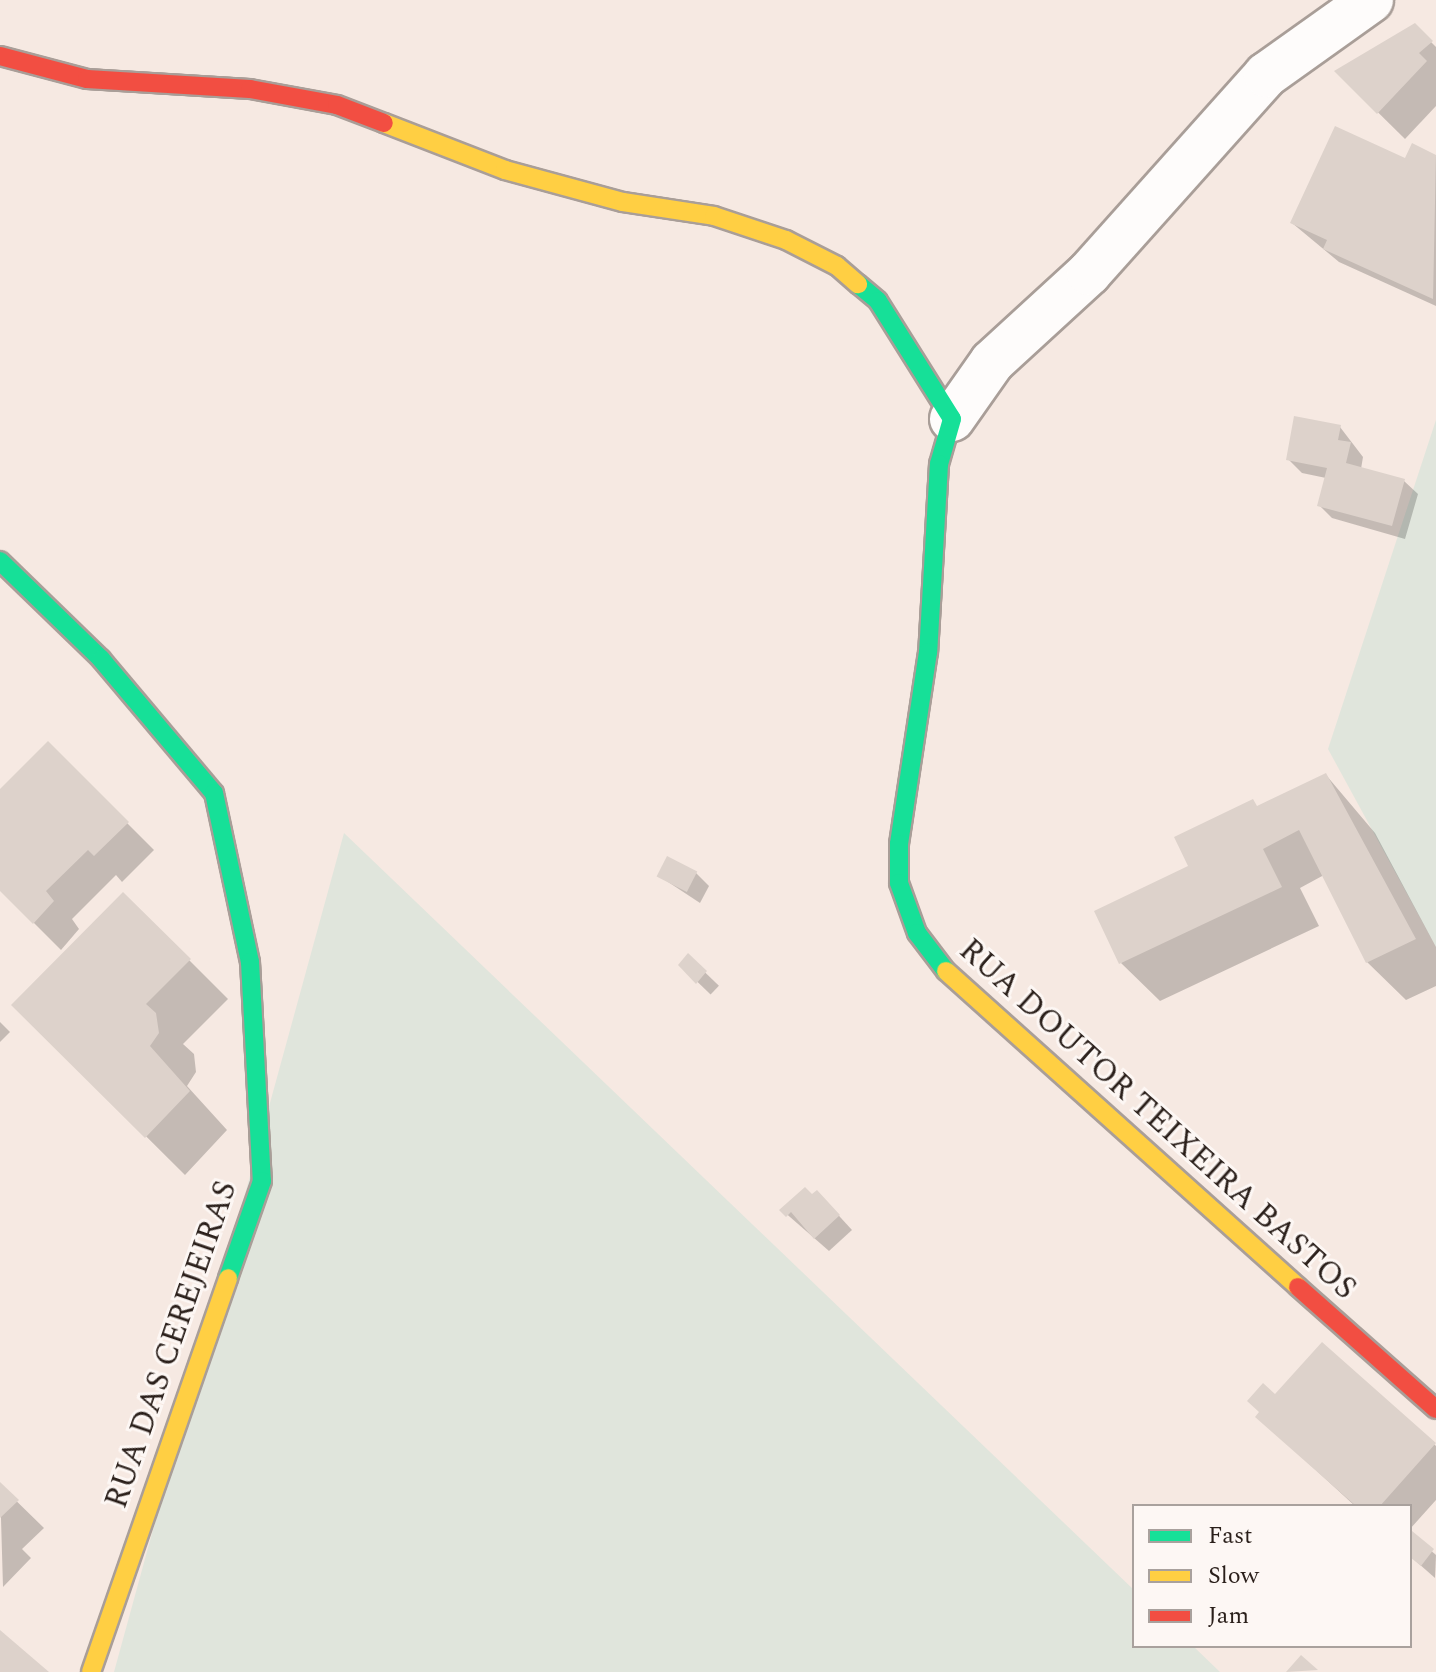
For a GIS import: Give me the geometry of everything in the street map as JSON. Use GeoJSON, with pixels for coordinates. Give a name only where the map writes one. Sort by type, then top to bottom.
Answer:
{"type":"FeatureCollection","features":[{"type":"Feature","properties":{"kind":"street"},"geometry":{"type":"LineString","coordinates":[[0,56],[87,79],[250,89],[337,105],[505,170],[623,202],[714,216],[786,240],[837,266],[878,301],[952,419],[992,362],[1089,273],[1266,75],[1371,0]]}},
{"type":"Feature","properties":{"kind":"street","name":"RUA DOUTOR TEIXEIRA BASTOS"},"geometry":{"type":"LineString","coordinates":[[952,419],[939,464],[928,652],[899,844],[899,883],[917,933],[931,957],[1043,1063],[1436,1409]]}},
{"type":"Feature","properties":{"kind":"street","name":"RUA DAS CEREJEIRAS"},"geometry":{"type":"LineString","coordinates":[[0,561],[101,659],[214,793],[250,962],[262,1181],[91,1672]]}},
{"type":"Feature","properties":{"kind":"shaded area"},"geometry":{"type":"Polygon","coordinates":[[[1436,420],[1436,947],[1328,749],[1436,420]]]}},
{"type":"Feature","properties":{"kind":"shaded area"},"geometry":{"type":"Polygon","coordinates":[[[344,833],[1132,1588],[1132,1648],[1195,1648],[1220,1672],[114,1672],[344,833]]]}},
{"type":"Feature","properties":{"kind":"building"},"geometry":{"type":"Polygon","coordinates":[[[1415,23],[1433,41],[1419,53],[1427,61],[1377,114],[1334,71],[1415,23]]]}},
{"type":"Feature","properties":{"kind":"building"},"geometry":{"type":"Polygon","coordinates":[[[1335,126],[1405,158],[1412,143],[1436,155],[1433,299],[1323,249],[1327,240],[1290,223],[1335,126]]]}},
{"type":"Feature","properties":{"kind":"building"},"geometry":{"type":"Polygon","coordinates":[[[1294,416],[1341,425],[1338,440],[1351,442],[1346,463],[1405,479],[1392,526],[1317,506],[1327,468],[1286,460],[1294,416]]]}},
{"type":"Feature","properties":{"kind":"building"},"geometry":{"type":"Polygon","coordinates":[[[48,741],[129,822],[94,856],[88,850],[46,891],[54,901],[33,924],[0,891],[0,789],[48,741]]]}},
{"type":"Feature","properties":{"kind":"building"},"geometry":{"type":"Polygon","coordinates":[[[1326,773],[1416,939],[1366,963],[1299,830],[1263,849],[1282,887],[1119,964],[1094,911],[1188,866],[1174,837],[1253,799],[1257,806],[1326,773]]]}},
{"type":"Feature","properties":{"kind":"building"},"geometry":{"type":"Polygon","coordinates":[[[667,856],[697,871],[687,892],[657,876],[667,856]]]}},
{"type":"Feature","properties":{"kind":"building"},"geometry":{"type":"Polygon","coordinates":[[[123,892],[191,959],[146,1004],[156,1013],[159,1033],[150,1046],[190,1091],[145,1138],[11,1005],[123,892]]]}},
{"type":"Feature","properties":{"kind":"building"},"geometry":{"type":"Polygon","coordinates":[[[688,953],[707,971],[696,984],[678,965],[688,953]]]}},
{"type":"Feature","properties":{"kind":"building"},"geometry":{"type":"Polygon","coordinates":[[[805,1187],[812,1194],[817,1190],[840,1215],[814,1239],[791,1212],[786,1217],[779,1210],[805,1187]]]}},
{"type":"Feature","properties":{"kind":"building"},"geometry":{"type":"Polygon","coordinates":[[[1322,1342],[1436,1443],[1382,1504],[1354,1504],[1255,1417],[1259,1412],[1247,1401],[1263,1383],[1275,1394],[1322,1342]]]}},
{"type":"Feature","properties":{"kind":"building"},"geometry":{"type":"Polygon","coordinates":[[[0,1482],[19,1500],[0,1518],[0,1482]]]}},
{"type":"Feature","properties":{"kind":"building"},"geometry":{"type":"Polygon","coordinates":[[[1412,1531],[1434,1549],[1421,1566],[1412,1559],[1412,1531]]]}},
{"type":"Feature","properties":{"kind":"building"},"geometry":{"type":"Polygon","coordinates":[[[0,1630],[49,1672],[0,1672],[0,1630]]]}},
{"type":"Feature","properties":{"kind":"building"},"geometry":{"type":"Polygon","coordinates":[[[1301,1655],[1318,1670],[1286,1672],[1301,1655]]]}},
{"type":"Feature","properties":{"kind":"traffic: fast"},"geometry":{"type":"LineString","coordinates":[[858,284],[878,301],[952,419],[939,464],[928,652],[899,844],[899,883],[917,933],[946,971]]}},
{"type":"Feature","properties":{"kind":"traffic: fast"},"geometry":{"type":"LineString","coordinates":[[0,561],[101,659],[214,793],[250,962],[262,1181],[228,1278]]}},
{"type":"Feature","properties":{"kind":"traffic: slow"},"geometry":{"type":"LineString","coordinates":[[384,123],[505,170],[623,202],[714,216],[786,240],[837,266],[858,284]]}},
{"type":"Feature","properties":{"kind":"traffic: slow"},"geometry":{"type":"LineString","coordinates":[[946,971],[1298,1287]]}},
{"type":"Feature","properties":{"kind":"traffic: slow"},"geometry":{"type":"LineString","coordinates":[[91,1672],[228,1278]]}},
{"type":"Feature","properties":{"kind":"traffic: jam"},"geometry":{"type":"LineString","coordinates":[[0,56],[87,79],[250,89],[337,105],[384,123]]}},
{"type":"Feature","properties":{"kind":"traffic: jam"},"geometry":{"type":"LineString","coordinates":[[1298,1287],[1436,1409]]}}]}
